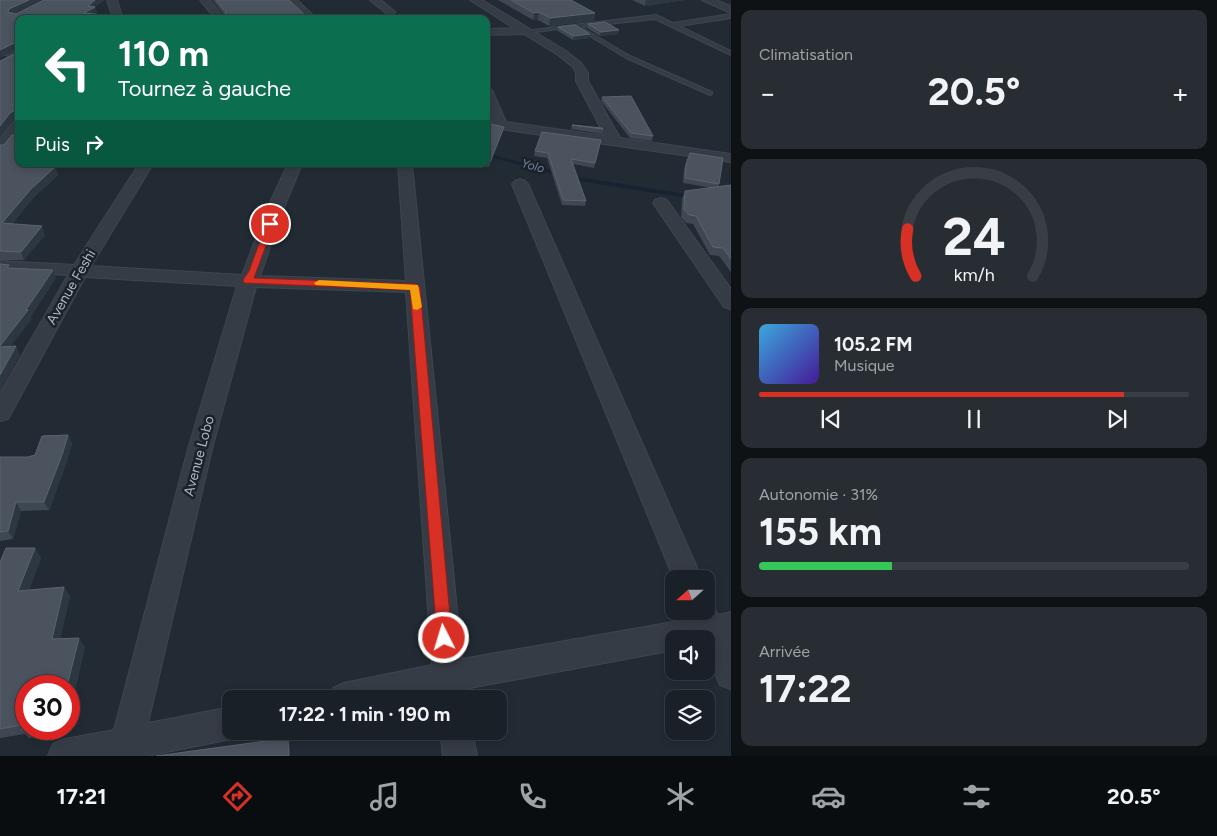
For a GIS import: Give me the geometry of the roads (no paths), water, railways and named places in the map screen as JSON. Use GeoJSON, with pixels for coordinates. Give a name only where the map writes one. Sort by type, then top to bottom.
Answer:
{"type":"FeatureCollection","features":[{"type":"Feature","properties":{"kind":"street"},"geometry":{"type":"LineString","coordinates":[[112,0],[117,15]]}},
{"type":"Feature","properties":{"kind":"street"},"geometry":{"type":"LineString","coordinates":[[205,0],[217,15]]}},
{"type":"Feature","properties":{"kind":"street"},"geometry":{"type":"LineString","coordinates":[[292,0],[308,15]]}},
{"type":"Feature","properties":{"kind":"street"},"geometry":{"type":"LineString","coordinates":[[376,0],[390,12]]}},
{"type":"Feature","properties":{"kind":"street"},"geometry":{"type":"LineString","coordinates":[[475,0],[577,65],[582,73],[582,81],[614,140]]}},
{"type":"Feature","properties":{"kind":"street"},"geometry":{"type":"LineString","coordinates":[[707,0],[731,10]]}},
{"type":"Feature","properties":{"kind":"street"},"geometry":{"type":"LineString","coordinates":[[490,32],[527,32]]}},
{"type":"Feature","properties":{"kind":"street"},"geometry":{"type":"LineString","coordinates":[[0,51],[15,54]]}},
{"type":"Feature","properties":{"kind":"street"},"geometry":{"type":"LineString","coordinates":[[0,65],[15,56]]}},
{"type":"Feature","properties":{"kind":"street"},"geometry":{"type":"LineString","coordinates":[[490,100],[500,125]]}},
{"type":"Feature","properties":{"kind":"street"},"geometry":{"type":"LineString","coordinates":[[490,124],[731,158]]}},
{"type":"Feature","properties":{"kind":"street"},"geometry":{"type":"LineString","coordinates":[[0,148],[15,130]]}},
{"type":"Feature","properties":{"kind":"street","name":"Avenue Feshi"},"geometry":{"type":"LineString","coordinates":[[0,413],[79,272],[144,167]]}},
{"type":"Feature","properties":{"kind":"street","name":"Avenue Lobo"},"geometry":{"type":"LineString","coordinates":[[125,750],[198,459],[248,280],[294,167]]}},
{"type":"Feature","properties":{"kind":"street"},"geometry":{"type":"LineString","coordinates":[[405,167],[450,688]]}},
{"type":"Feature","properties":{"kind":"street"},"geometry":{"type":"LineString","coordinates":[[520,184],[684,570]]}},
{"type":"Feature","properties":{"kind":"street"},"geometry":{"type":"LineString","coordinates":[[661,203],[731,303]]}},
{"type":"Feature","properties":{"kind":"street"},"geometry":{"type":"LineString","coordinates":[[0,266],[79,272],[415,287]]}},
{"type":"Feature","properties":{"kind":"street"},"geometry":{"type":"LineString","coordinates":[[431,690],[450,688],[714,622],[731,674]]}},
{"type":"Feature","properties":{"kind":"street"},"geometry":{"type":"LineString","coordinates":[[65,756],[125,750],[222,725]]}},
{"type":"Feature","properties":{"kind":"street"},"geometry":{"type":"LineString","coordinates":[[457,740],[460,756]]}},
{"type":"Feature","properties":{"kind":"lane"},"geometry":{"type":"LineString","coordinates":[[673,25],[731,16]]}},
{"type":"Feature","properties":{"kind":"lane"},"geometry":{"type":"LineString","coordinates":[[527,32],[656,17],[731,52]]}},
{"type":"Feature","properties":{"kind":"lane"},"geometry":{"type":"LineString","coordinates":[[577,27],[628,57],[710,93]]}},
{"type":"Feature","properties":{"kind":"waterway","name":"Yolo"},"geometry":{"type":"LineString","coordinates":[[490,155],[579,179],[692,197]]}}]}
